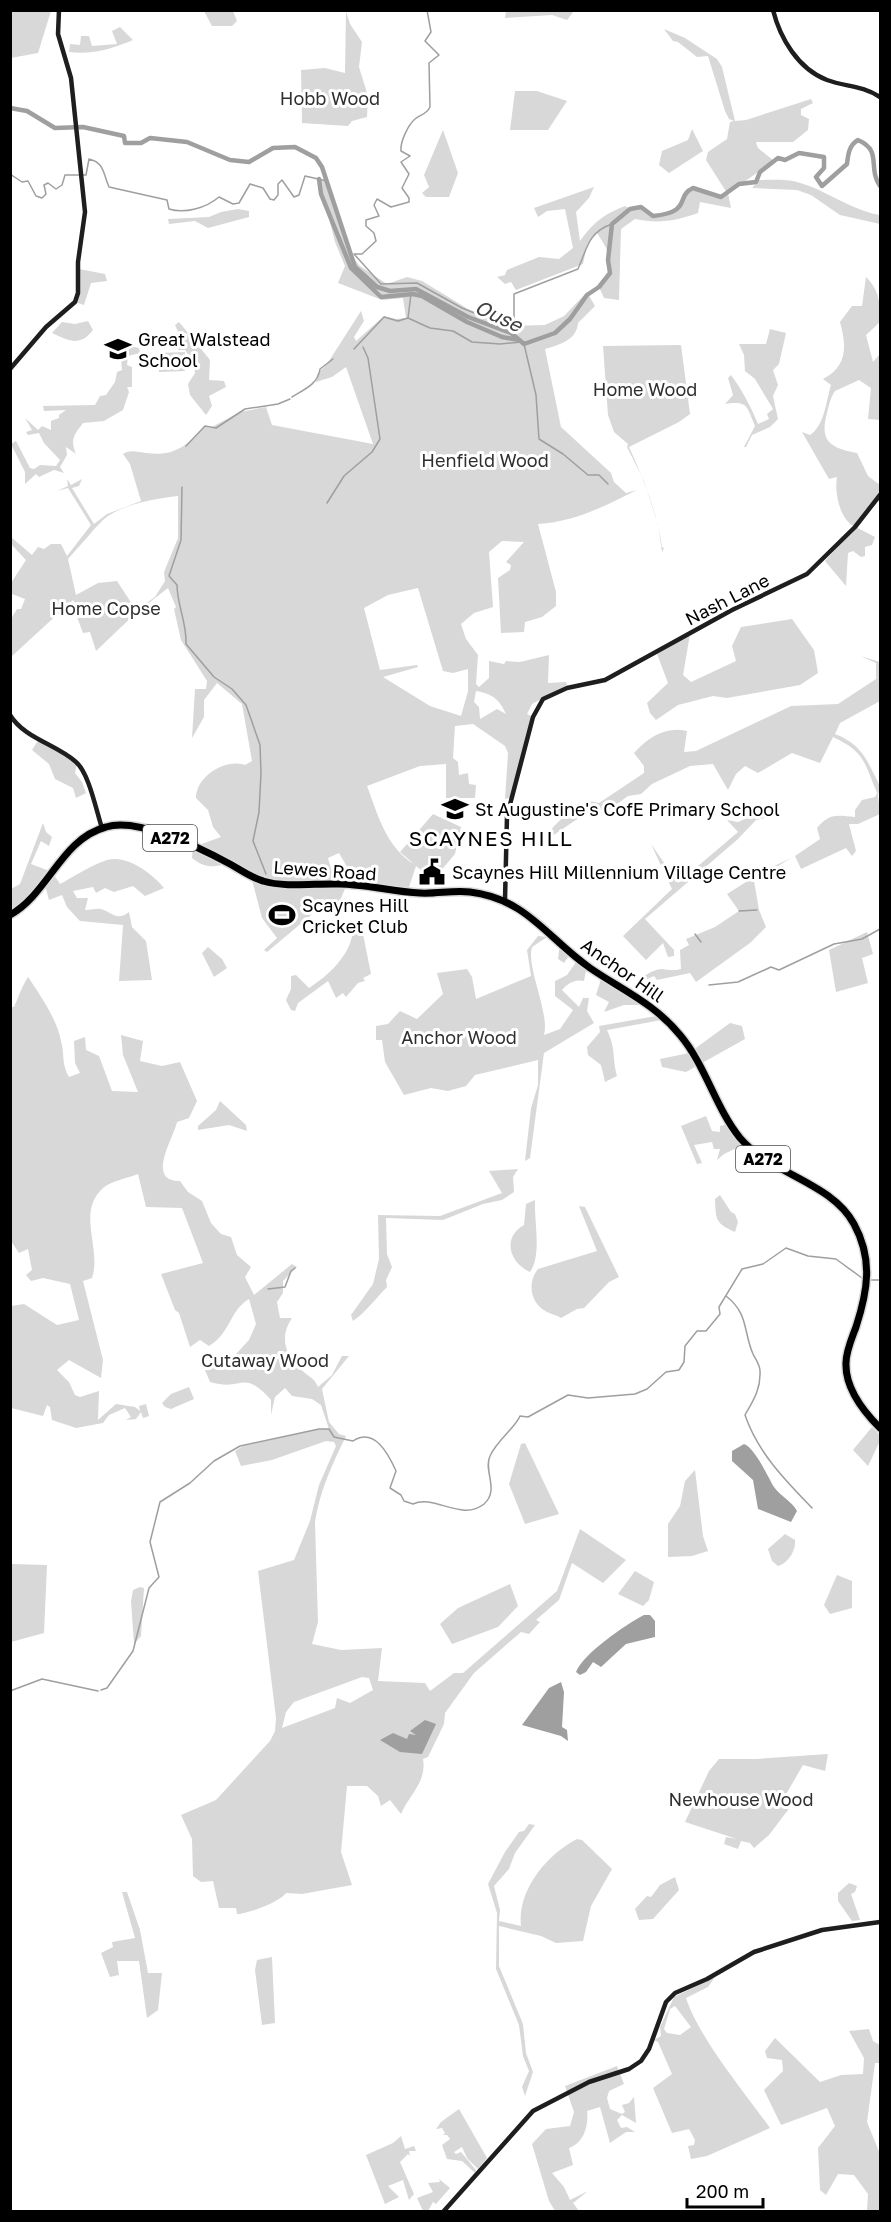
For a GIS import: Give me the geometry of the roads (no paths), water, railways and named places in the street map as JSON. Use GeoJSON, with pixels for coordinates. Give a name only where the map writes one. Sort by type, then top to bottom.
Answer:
{"type":"FeatureCollection","features":[{"type":"Feature","properties":{"kind":"highway","name":"Lewes Road"},"geometry":{"type":"LineString","coordinates":[[10,915],[21,909],[43,888],[78,843],[102,828],[115,825],[140,826],[195,848],[265,882],[347,884],[423,893],[465,892],[505,900]]}},
{"type":"Feature","properties":{"kind":"highway","name":"Anchor Hill"},"geometry":{"type":"LineString","coordinates":[[505,900],[530,915],[587,965],[651,1005],[681,1036],[737,1134],[754,1152],[783,1172],[819,1190],[846,1209],[859,1235],[868,1279],[850,1344],[846,1369],[859,1402],[879,1427]]}},
{"type":"Feature","properties":{"kind":"street"},"geometry":{"type":"LineString","coordinates":[[10,369],[46,327],[75,302],[78,293],[78,262],[85,212],[69,69],[58,38],[58,10]]}},
{"type":"Feature","properties":{"kind":"street"},"geometry":{"type":"LineString","coordinates":[[773,10],[784,39],[808,68],[826,79],[855,85],[880,97]]}},
{"type":"Feature","properties":{"kind":"street","name":"Nash Lane"},"geometry":{"type":"LineString","coordinates":[[505,900],[507,816],[536,708],[546,697],[562,689],[604,680],[732,610],[807,574],[855,527],[880,495]]}},
{"type":"Feature","properties":{"kind":"street"},"geometry":{"type":"LineString","coordinates":[[10,715],[32,735],[58,748],[77,762],[85,776],[102,828]]}},
{"type":"Feature","properties":{"kind":"street"},"geometry":{"type":"LineString","coordinates":[[443,2211],[532,2111],[589,2082],[629,2069],[641,2061],[649,2049],[666,2002],[675,1993],[707,1979],[754,1952],[822,1930],[855,1923],[880,1922]]}},
{"type":"Feature","properties":{"kind":"waterway"},"geometry":{"type":"LineString","coordinates":[[427,10],[431,32],[425,41],[439,55],[429,63],[430,107],[412,122],[402,143],[401,151],[410,156],[401,162],[409,174],[402,188],[409,202],[391,207],[377,199],[374,205],[379,216],[366,220],[366,226],[374,233],[376,241],[362,254],[354,254],[381,284],[417,283],[462,308],[509,327],[514,326],[514,294],[578,269],[593,236],[612,224]]}},
{"type":"Feature","properties":{"kind":"waterway","name":"Ouse"},"geometry":{"type":"LineString","coordinates":[[10,108],[27,111],[55,128],[83,127],[124,136],[125,143],[141,143],[150,138],[187,142],[230,160],[249,162],[273,148],[295,147],[316,158],[322,167],[355,267],[377,287],[390,291],[416,289],[468,317],[511,333],[524,344],[555,333],[570,319],[587,295],[599,287],[610,273],[608,260],[612,224],[630,209],[641,207],[653,216],[665,214],[674,211],[688,191],[693,188],[721,197],[739,184],[756,182],[760,172],[778,158],[785,160],[799,153],[824,157],[824,168],[816,177],[822,186],[847,164],[851,147],[858,140],[866,144],[873,154],[876,179],[880,186]]}},
{"type":"Feature","properties":{"kind":"waterway"},"geometry":{"type":"LineString","coordinates":[[10,174],[22,182],[28,181],[36,196],[42,198],[46,194],[44,185],[48,183],[56,189],[62,185],[65,175],[86,175],[89,159],[101,166],[109,187],[167,200],[169,209],[182,211],[202,207],[219,197],[233,204],[239,203],[250,184],[263,188],[270,199],[274,200],[278,195],[278,184],[282,180],[294,197],[299,195],[305,176],[327,181]]}},
{"type":"Feature","properties":{"kind":"waterway"},"geometry":{"type":"LineString","coordinates":[[319,179],[321,194],[351,268],[381,297],[413,294],[422,296],[467,322],[502,337],[519,340]]}},
{"type":"Feature","properties":{"kind":"waterway"},"geometry":{"type":"LineString","coordinates":[[354,349],[384,317],[398,321],[408,318],[411,294]]}},
{"type":"Feature","properties":{"kind":"waterway"},"geometry":{"type":"LineString","coordinates":[[408,318],[430,328],[453,331],[472,342],[500,344],[522,342]]}},
{"type":"Feature","properties":{"kind":"waterway"},"geometry":{"type":"LineString","coordinates":[[524,344],[536,395],[539,439],[563,454],[588,475],[599,475],[608,484]]}},
{"type":"Feature","properties":{"kind":"waterway"},"geometry":{"type":"LineString","coordinates":[[327,503],[344,476],[372,452],[380,439],[368,358],[363,347]]}},
{"type":"Feature","properties":{"kind":"waterway"},"geometry":{"type":"LineString","coordinates":[[292,397],[314,382],[320,369],[333,359]]}},
{"type":"Feature","properties":{"kind":"waterway"},"geometry":{"type":"LineString","coordinates":[[186,446],[205,426],[216,428],[245,409],[278,404],[290,399]]}},
{"type":"Feature","properties":{"kind":"waterway"},"geometry":{"type":"LineString","coordinates":[[182,487],[181,540],[169,576],[177,585],[186,644],[214,677],[232,689],[246,705],[260,745],[259,812],[253,841],[266,874]]}},
{"type":"Feature","properties":{"kind":"waterway"},"geometry":{"type":"LineString","coordinates":[[739,911],[757,910]]}},
{"type":"Feature","properties":{"kind":"waterway"},"geometry":{"type":"LineString","coordinates":[[709,985],[738,982],[771,967],[779,970],[834,944],[862,939],[880,929]]}},
{"type":"Feature","properties":{"kind":"waterway"},"geometry":{"type":"LineString","coordinates":[[695,934],[701,942]]}},
{"type":"Feature","properties":{"kind":"waterway"},"geometry":{"type":"LineString","coordinates":[[101,1690],[107,1688],[133,1651],[149,1588],[159,1577],[150,1542],[160,1502],[190,1483],[214,1461],[240,1446],[319,1429],[329,1429],[334,1437],[353,1441],[367,1437],[379,1444],[389,1457],[396,1471],[390,1488],[401,1495],[404,1501],[413,1504],[430,1502],[457,1509],[475,1509],[484,1504],[491,1493],[488,1468],[490,1456],[520,1416],[528,1417],[568,1395],[588,1398],[635,1394],[647,1389],[666,1372],[679,1370],[684,1362],[685,1346],[697,1331],[706,1331],[720,1314],[719,1307],[742,1269],[763,1264],[786,1248],[808,1256],[836,1259],[862,1278]]}},
{"type":"Feature","properties":{"kind":"waterway"},"geometry":{"type":"LineString","coordinates":[[268,1289],[285,1287],[291,1271],[295,1268]]}},
{"type":"Feature","properties":{"kind":"waterway"},"geometry":{"type":"LineString","coordinates":[[870,1280],[880,1280]]}},
{"type":"Feature","properties":{"kind":"waterway"},"geometry":{"type":"LineString","coordinates":[[726,1296],[739,1309],[750,1346],[760,1369],[758,1389],[745,1415],[765,1454],[812,1508]]}},
{"type":"Feature","properties":{"kind":"waterway"},"geometry":{"type":"LineString","coordinates":[[10,1691],[42,1679],[98,1691]]}},
{"type":"Feature","properties":{"kind":"place","name":"Great Walstead School"},"geometry":{"type":"Point","coordinates":[118,349]}},
{"type":"Feature","properties":{"kind":"place","name":"St Augustine's CofE Primary School"},"geometry":{"type":"Point","coordinates":[455,809]}},
{"type":"Feature","properties":{"kind":"place","name":"Scaynes Hill Millennium Village Centre"},"geometry":{"type":"Point","coordinates":[432,872]}},
{"type":"Feature","properties":{"kind":"place","name":"Scaynes Hill Cricket Club"},"geometry":{"type":"Point","coordinates":[282,915]}},
{"type":"Feature","properties":{"kind":"district","name":"SCAYNES HILL"},"geometry":{"type":"Point","coordinates":[491,838]}},
{"type":"Feature","properties":{"kind":"park label","name":"Hobb Wood"},"geometry":{"type":"Point","coordinates":[330,98]}},
{"type":"Feature","properties":{"kind":"park label","name":"Home Wood"},"geometry":{"type":"Point","coordinates":[645,389]}},
{"type":"Feature","properties":{"kind":"park label","name":"Henfield Wood"},"geometry":{"type":"Point","coordinates":[485,460]}},
{"type":"Feature","properties":{"kind":"park label","name":"Home Copse"},"geometry":{"type":"Point","coordinates":[106,608]}},
{"type":"Feature","properties":{"kind":"park label","name":"Anchor Wood"},"geometry":{"type":"Point","coordinates":[459,1037]}},
{"type":"Feature","properties":{"kind":"park label","name":"Cutaway Wood"},"geometry":{"type":"Point","coordinates":[265,1360]}},
{"type":"Feature","properties":{"kind":"park label","name":"Newhouse Wood"},"geometry":{"type":"Point","coordinates":[741,1799]}}]}
